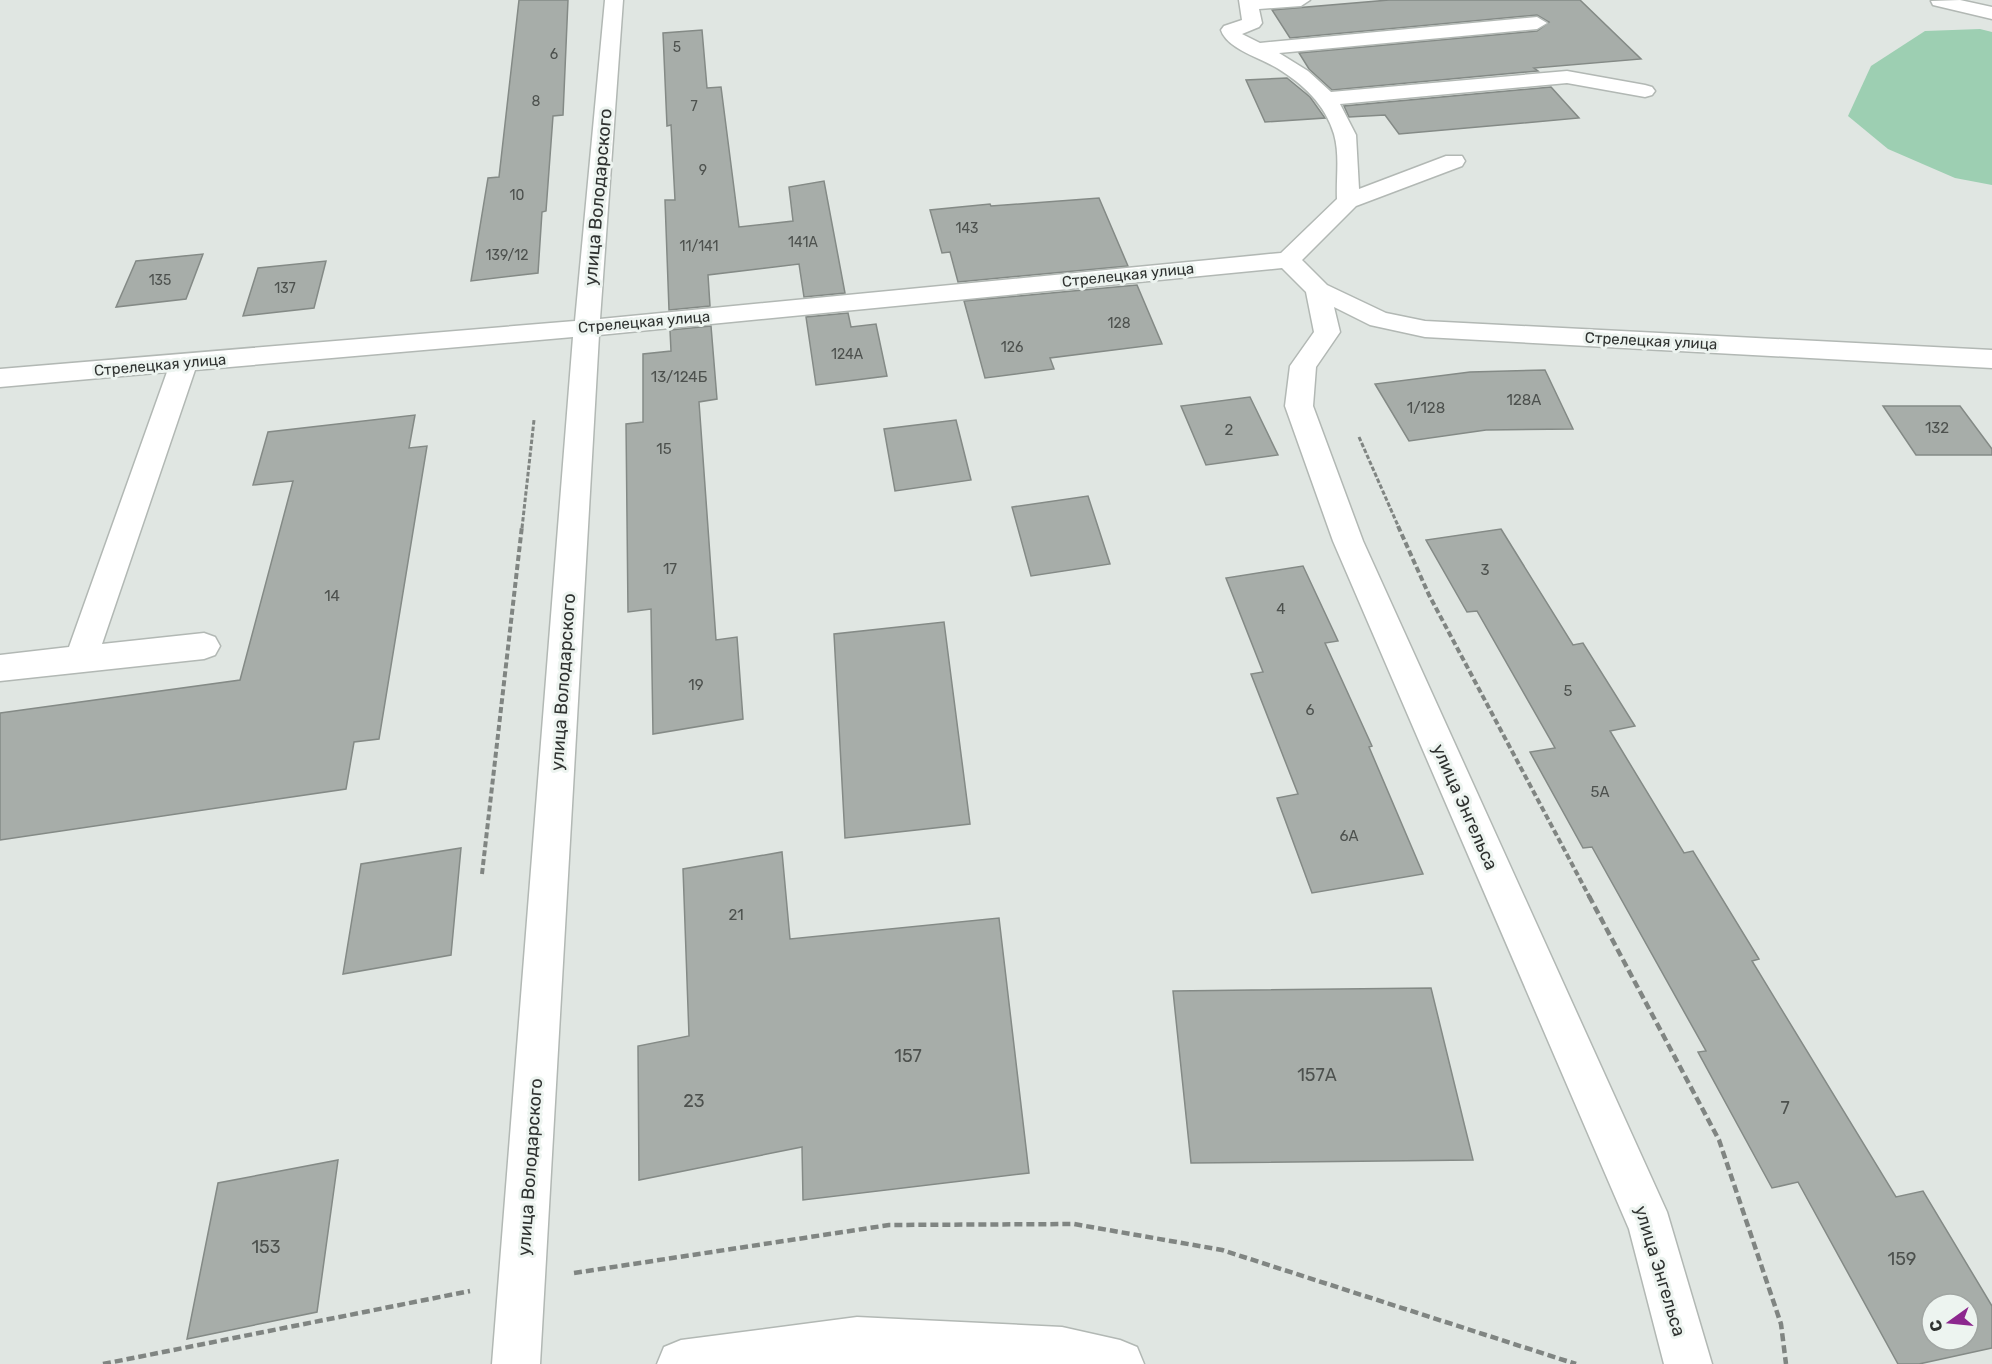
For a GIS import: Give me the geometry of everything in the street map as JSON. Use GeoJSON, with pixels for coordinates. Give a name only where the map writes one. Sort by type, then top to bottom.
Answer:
{"type":"FeatureCollection","features":[{"type":"Feature","properties":{"kind":"street","name":"улица Володарского"},"geometry":{"type":"LineString","coordinates":[[516,1364],[587,328],[614,0]]}},
{"type":"Feature","properties":{"kind":"street"},"geometry":{"type":"LineString","coordinates":[[1301,0],[1249,2],[1252,23],[1231,30],[1233,38],[1303,76],[1328,99],[1345,136],[1348,201]]}},
{"type":"Feature","properties":{"kind":"street"},"geometry":{"type":"LineString","coordinates":[[1940,1],[1992,13]]}},
{"type":"Feature","properties":{"kind":"street"},"geometry":{"type":"LineString","coordinates":[[1256,49],[1537,23]]}},
{"type":"Feature","properties":{"kind":"street"},"geometry":{"type":"LineString","coordinates":[[1328,99],[1567,77],[1645,91]]}},
{"type":"Feature","properties":{"kind":"street"},"geometry":{"type":"LineString","coordinates":[[1318,290],[1288,260],[1348,201],[1454,161]]}},
{"type":"Feature","properties":{"kind":"street","name":"Стрелецкая улица"},"geometry":{"type":"LineString","coordinates":[[0,378],[587,328],[1288,260]]}},
{"type":"Feature","properties":{"kind":"street","name":"Стрелецкая улица"},"geometry":{"type":"LineString","coordinates":[[1318,290],[1379,319],[1425,329],[1992,359]]}},
{"type":"Feature","properties":{"kind":"street","name":"улица Энгельса"},"geometry":{"type":"LineString","coordinates":[[1318,290],[1327,332],[1303,366],[1299,406],[1348,542],[1651,1228],[1688,1364]]}},
{"type":"Feature","properties":{"kind":"street"},"geometry":{"type":"LineString","coordinates":[[81,659],[184,363]]}},
{"type":"Feature","properties":{"kind":"street"},"geometry":{"type":"LineString","coordinates":[[0,668],[204,646]]}},
{"type":"Feature","properties":{"kind":"street"},"geometry":{"type":"LineString","coordinates":[[681,1364],[856,1340],[1062,1350],[1120,1364]]}},
{"type":"Feature","properties":{"kind":"path"},"geometry":{"type":"LineString","coordinates":[[482,874],[534,418]]}},
{"type":"Feature","properties":{"kind":"path"},"geometry":{"type":"LineString","coordinates":[[1358,435],[1429,595],[1719,1140],[1781,1324],[1786,1364]]}},
{"type":"Feature","properties":{"kind":"path"},"geometry":{"type":"LineString","coordinates":[[103,1364],[522,1281],[889,1225],[1074,1224],[1222,1250],[1576,1364]]}},
{"type":"Feature","properties":{"kind":"green space"},"geometry":{"type":"Polygon","coordinates":[[[1980,29],[1992,32],[1992,185],[1955,178],[1888,149],[1848,116],[1871,66],[1925,31],[1980,29]]]}},
{"type":"Feature","properties":{"kind":"building"},"geometry":{"type":"Polygon","coordinates":[[[519,0],[568,0],[563,115],[553,116],[546,211],[542,212],[538,273],[471,281],[488,178],[499,177],[519,0]]]}},
{"type":"Feature","properties":{"kind":"building"},"geometry":{"type":"Polygon","coordinates":[[[1389,0],[1580,0],[1641,59],[1332,90],[1309,69],[1299,53],[1537,31],[1549,22],[1537,15],[1290,38],[1272,10],[1389,0]]]}},
{"type":"Feature","properties":{"kind":"building"},"geometry":{"type":"Polygon","coordinates":[[[702,30],[707,88],[721,87],[739,227],[793,221],[789,187],[824,181],[845,293],[804,297],[799,264],[708,275],[710,306],[669,310],[665,200],[675,200],[671,125],[667,126],[663,33],[702,30]]]}},
{"type":"Feature","properties":{"kind":"building"},"geometry":{"type":"Polygon","coordinates":[[[1287,78],[1310,97],[1325,118],[1265,122],[1246,80],[1287,78]]]}},
{"type":"Feature","properties":{"kind":"building"},"geometry":{"type":"Polygon","coordinates":[[[1551,87],[1579,118],[1399,134],[1385,115],[1349,117],[1344,106],[1551,87]]]}},
{"type":"Feature","properties":{"kind":"building"},"geometry":{"type":"Polygon","coordinates":[[[1099,198],[1128,266],[958,282],[950,252],[942,253],[930,210],[990,204],[991,206],[1099,198]]]}},
{"type":"Feature","properties":{"kind":"building"},"geometry":{"type":"Polygon","coordinates":[[[203,254],[186,299],[116,307],[136,261],[203,254]]]}},
{"type":"Feature","properties":{"kind":"building"},"geometry":{"type":"Polygon","coordinates":[[[326,261],[314,308],[243,316],[258,268],[326,261]]]}},
{"type":"Feature","properties":{"kind":"building"},"geometry":{"type":"Polygon","coordinates":[[[1137,285],[1162,344],[1050,358],[1054,369],[985,378],[964,301],[1137,285]]]}},
{"type":"Feature","properties":{"kind":"building"},"geometry":{"type":"Polygon","coordinates":[[[848,313],[851,327],[876,324],[887,376],[816,385],[806,317],[848,313]]]}},
{"type":"Feature","properties":{"kind":"building"},"geometry":{"type":"Polygon","coordinates":[[[711,326],[717,399],[699,402],[716,640],[737,637],[743,719],[653,734],[651,609],[628,612],[626,424],[643,422],[643,354],[671,351],[670,330],[711,326]]]}},
{"type":"Feature","properties":{"kind":"building"},"geometry":{"type":"Polygon","coordinates":[[[1545,370],[1573,429],[1486,430],[1409,441],[1375,384],[1470,372],[1545,370]]]}},
{"type":"Feature","properties":{"kind":"building"},"geometry":{"type":"Polygon","coordinates":[[[1250,397],[1278,455],[1206,465],[1181,406],[1250,397]]]}},
{"type":"Feature","properties":{"kind":"building"},"geometry":{"type":"Polygon","coordinates":[[[1883,406],[1960,406],[1992,449],[1992,455],[1916,455],[1883,406]]]}},
{"type":"Feature","properties":{"kind":"building"},"geometry":{"type":"Polygon","coordinates":[[[415,415],[409,448],[427,446],[379,739],[354,742],[346,789],[0,840],[0,713],[240,680],[293,481],[253,485],[268,432],[415,415]]]}},
{"type":"Feature","properties":{"kind":"building"},"geometry":{"type":"Polygon","coordinates":[[[956,420],[971,480],[895,491],[884,429],[956,420]]]}},
{"type":"Feature","properties":{"kind":"building"},"geometry":{"type":"Polygon","coordinates":[[[1088,496],[1110,564],[1031,576],[1012,507],[1088,496]]]}},
{"type":"Feature","properties":{"kind":"building"},"geometry":{"type":"Polygon","coordinates":[[[1501,529],[1573,645],[1583,643],[1635,726],[1610,731],[1684,853],[1693,851],[1759,959],[1752,961],[1896,1197],[1923,1191],[1992,1306],[1992,1348],[1980,1351],[1980,1292],[1920,1292],[1920,1352],[1974,1352],[1919,1364],[1898,1364],[1798,1182],[1772,1188],[1698,1052],[1706,1051],[1592,847],[1583,848],[1530,752],[1555,748],[1477,611],[1467,612],[1426,540],[1501,529]]]}},
{"type":"Feature","properties":{"kind":"building"},"geometry":{"type":"Polygon","coordinates":[[[1303,566],[1338,641],[1325,643],[1372,746],[1369,747],[1423,874],[1312,893],[1277,798],[1298,794],[1251,674],[1263,672],[1226,578],[1303,566]]]}},
{"type":"Feature","properties":{"kind":"building"},"geometry":{"type":"Polygon","coordinates":[[[944,622],[970,824],[845,838],[834,634],[944,622]]]}},
{"type":"Feature","properties":{"kind":"building"},"geometry":{"type":"Polygon","coordinates":[[[461,848],[451,955],[343,974],[361,864],[461,848]]]}},
{"type":"Feature","properties":{"kind":"building"},"geometry":{"type":"Polygon","coordinates":[[[782,852],[790,939],[999,918],[1029,1173],[803,1200],[802,1147],[639,1180],[638,1046],[689,1036],[683,869],[782,852]]]}},
{"type":"Feature","properties":{"kind":"building"},"geometry":{"type":"Polygon","coordinates":[[[1431,988],[1473,1160],[1191,1163],[1173,991],[1431,988]]]}},
{"type":"Feature","properties":{"kind":"building"},"geometry":{"type":"Polygon","coordinates":[[[338,1160],[317,1312],[187,1339],[218,1183],[338,1160]]]}}]}
